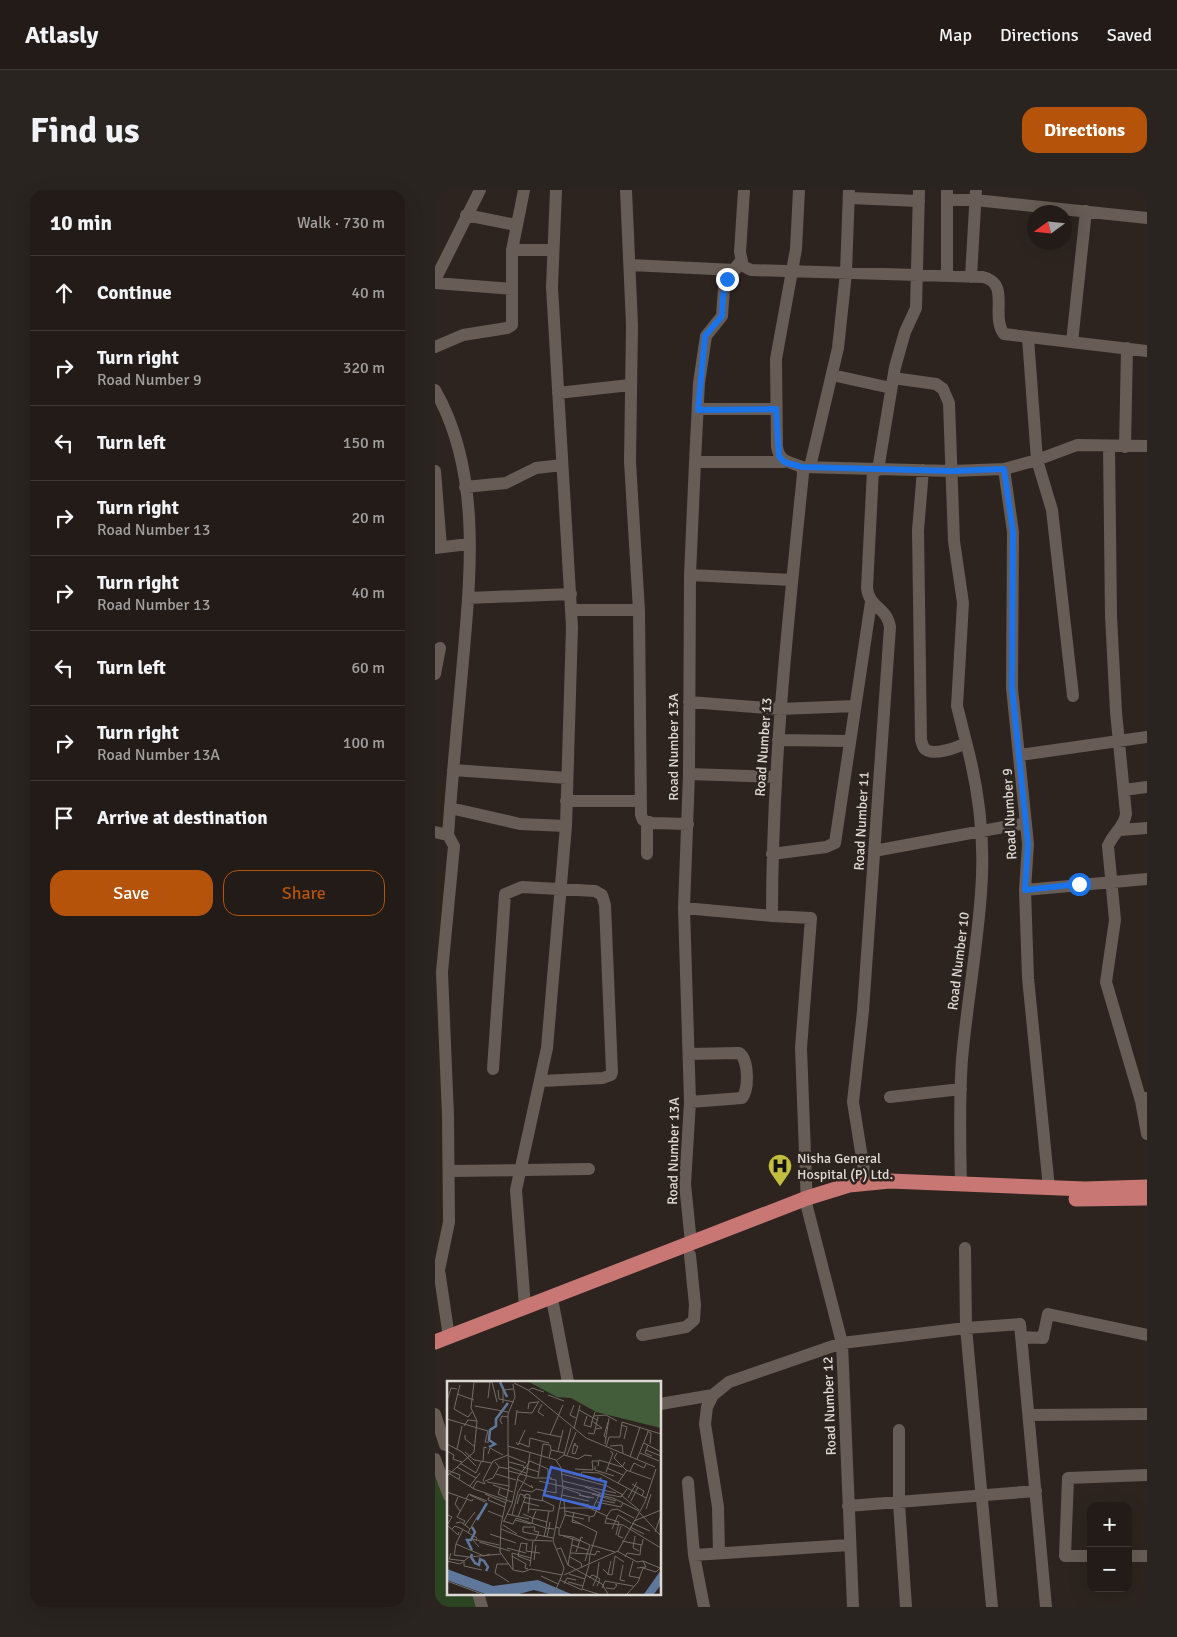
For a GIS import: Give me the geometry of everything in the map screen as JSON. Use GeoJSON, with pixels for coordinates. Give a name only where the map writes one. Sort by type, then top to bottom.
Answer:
{"type":"FeatureCollection","features":[{"type":"Feature","properties":{"kind":"highway"},"geometry":{"type":"LineString","coordinates":[[435,1349],[553,1304],[849,1185],[866,1183],[961,1184],[1049,1188],[1147,1187]]}},
{"type":"Feature","properties":{"kind":"highway"},"geometry":{"type":"LineString","coordinates":[[807,1203],[862,1192],[896,1190],[1098,1200],[1147,1198]]}},
{"type":"Feature","properties":{"kind":"highway"},"geometry":{"type":"LineString","coordinates":[[442,1339],[525,1307],[691,1249]]}},
{"type":"Feature","properties":{"kind":"street"},"geometry":{"type":"LineString","coordinates":[[480,190],[435,281],[512,289]]}},
{"type":"Feature","properties":{"kind":"street"},"geometry":{"type":"LineString","coordinates":[[435,347],[453,338],[500,330],[512,325],[512,250],[524,190]]}},
{"type":"Feature","properties":{"kind":"street"},"geometry":{"type":"LineString","coordinates":[[525,1307],[516,1212],[516,1190],[542,1081],[547,1048],[566,826],[572,610],[558,393],[553,250],[556,190]]}},
{"type":"Feature","properties":{"kind":"street"},"geometry":{"type":"LineString","coordinates":[[626,190],[632,324],[630,462],[639,610],[640,801],[641,815],[647,822],[647,854]]}},
{"type":"Feature","properties":{"kind":"street"},"geometry":{"type":"LineString","coordinates":[[737,266],[744,190]]}},
{"type":"Feature","properties":{"kind":"street"},"geometry":{"type":"LineString","coordinates":[[784,462],[779,456],[777,447],[776,359],[792,271],[798,226],[799,190]]}},
{"type":"Feature","properties":{"kind":"street"},"geometry":{"type":"LineString","coordinates":[[772,854],[827,847],[835,842],[848,741],[871,602],[867,588],[875,470],[892,383],[905,332],[916,308],[919,196],[849,194]]}},
{"type":"Feature","properties":{"kind":"street","name":"Road Number 13"},"geometry":{"type":"LineString","coordinates":[[772,916],[772,854],[778,740],[792,580],[806,467],[838,348],[846,273],[849,194]]}},
{"type":"Feature","properties":{"kind":"street"},"geometry":{"type":"LineString","coordinates":[[947,275],[947,195],[976,195],[1147,218]]}},
{"type":"Feature","properties":{"kind":"street"},"geometry":{"type":"LineString","coordinates":[[971,276],[976,195]]}},
{"type":"Feature","properties":{"kind":"street"},"geometry":{"type":"LineString","coordinates":[[1072,342],[1086,211]]}},
{"type":"Feature","properties":{"kind":"street"},"geometry":{"type":"LineString","coordinates":[[466,215],[516,225]]}},
{"type":"Feature","properties":{"kind":"street"},"geometry":{"type":"LineString","coordinates":[[512,250],[553,250]]}},
{"type":"Feature","properties":{"kind":"street"},"geometry":{"type":"LineString","coordinates":[[630,265],[743,266],[751,270],[947,275],[992,279],[997,285],[999,328],[1004,334],[1147,351]]}},
{"type":"Feature","properties":{"kind":"street","name":"Road Number 13A"},"geometry":{"type":"LineString","coordinates":[[642,1335],[686,1327],[694,1320],[695,1305],[685,1184],[690,1102],[684,908],[689,774],[690,575],[698,410],[705,336],[722,316],[724,288],[737,266]]}},
{"type":"Feature","properties":{"kind":"street"},"geometry":{"type":"LineString","coordinates":[[1028,338],[1037,460],[1051,510],[1073,696]]}},
{"type":"Feature","properties":{"kind":"street"},"geometry":{"type":"LineString","coordinates":[[1125,447],[1127,348]]}},
{"type":"Feature","properties":{"kind":"street","name":"Road Number 10"},"geometry":{"type":"LineString","coordinates":[[832,375],[892,383],[936,384],[947,395],[951,416],[954,541],[963,603],[957,706],[976,785],[981,892],[961,1089],[961,1184]]}},
{"type":"Feature","properties":{"kind":"street"},"geometry":{"type":"LineString","coordinates":[[558,393],[631,385]]}},
{"type":"Feature","properties":{"kind":"street"},"geometry":{"type":"LineString","coordinates":[[435,390],[452,423],[459,442],[469,544],[468,598],[448,835]]}},
{"type":"Feature","properties":{"kind":"street"},"geometry":{"type":"LineString","coordinates":[[698,410],[776,409]]}},
{"type":"Feature","properties":{"kind":"street"},"geometry":{"type":"LineString","coordinates":[[695,462],[784,462],[806,467],[952,471],[1004,469],[1037,460],[1077,445],[1147,446]]}},
{"type":"Feature","properties":{"kind":"street"},"geometry":{"type":"LineString","coordinates":[[1109,446],[1111,616],[1126,814],[1125,822],[1120,830],[1111,837],[1108,846],[1115,920],[1106,982],[1144,1099],[1147,1134]]}},
{"type":"Feature","properties":{"kind":"street"},"geometry":{"type":"LineString","coordinates":[[465,488],[507,483],[536,468],[562,465]]}},
{"type":"Feature","properties":{"kind":"street","name":"Road Number 9"},"geometry":{"type":"LineString","coordinates":[[1004,469],[1012,517],[1011,671],[1028,844],[1025,890],[1028,978],[1049,1188]]}},
{"type":"Feature","properties":{"kind":"street"},"geometry":{"type":"LineString","coordinates":[[923,470],[918,530],[921,740],[924,748],[936,752],[962,746],[966,742]]}},
{"type":"Feature","properties":{"kind":"street"},"geometry":{"type":"LineString","coordinates":[[435,471],[438,547],[469,544]]}},
{"type":"Feature","properties":{"kind":"street"},"geometry":{"type":"LineString","coordinates":[[690,575],[792,580]]}},
{"type":"Feature","properties":{"kind":"street"},"geometry":{"type":"LineString","coordinates":[[468,598],[571,594]]}},
{"type":"Feature","properties":{"kind":"street","name":"Road Number 11"},"geometry":{"type":"LineString","coordinates":[[866,1183],[853,1102],[863,1011],[890,627],[888,616],[871,602]]}},
{"type":"Feature","properties":{"kind":"street"},"geometry":{"type":"LineString","coordinates":[[572,610],[639,610]]}},
{"type":"Feature","properties":{"kind":"street"},"geometry":{"type":"LineString","coordinates":[[435,674],[440,648]]}},
{"type":"Feature","properties":{"kind":"street"},"geometry":{"type":"LineString","coordinates":[[689,702],[780,709],[855,706]]}},
{"type":"Feature","properties":{"kind":"street"},"geometry":{"type":"LineString","coordinates":[[1020,755],[1147,737]]}},
{"type":"Feature","properties":{"kind":"street"},"geometry":{"type":"LineString","coordinates":[[778,740],[848,741]]}},
{"type":"Feature","properties":{"kind":"street"},"geometry":{"type":"LineString","coordinates":[[453,770],[567,778]]}},
{"type":"Feature","properties":{"kind":"street"},"geometry":{"type":"LineString","coordinates":[[689,774],[776,777]]}},
{"type":"Feature","properties":{"kind":"street"},"geometry":{"type":"LineString","coordinates":[[1124,790],[1147,787]]}},
{"type":"Feature","properties":{"kind":"street"},"geometry":{"type":"LineString","coordinates":[[566,801],[640,801]]}},
{"type":"Feature","properties":{"kind":"street"},"geometry":{"type":"LineString","coordinates":[[450,808],[520,824],[566,826]]}},
{"type":"Feature","properties":{"kind":"street"},"geometry":{"type":"LineString","coordinates":[[647,822],[688,824]]}},
{"type":"Feature","properties":{"kind":"street"},"geometry":{"type":"LineString","coordinates":[[874,851],[979,830],[1026,823]]}},
{"type":"Feature","properties":{"kind":"street"},"geometry":{"type":"LineString","coordinates":[[1120,830],[1147,828]]}},
{"type":"Feature","properties":{"kind":"street"},"geometry":{"type":"LineString","coordinates":[[435,832],[448,835],[452,839],[453,857],[442,972],[440,1035],[449,1171],[449,1222],[439,1270],[442,1339]]}},
{"type":"Feature","properties":{"kind":"street"},"geometry":{"type":"LineString","coordinates":[[1025,890],[1147,880]]}},
{"type":"Feature","properties":{"kind":"street"},"geometry":{"type":"LineString","coordinates":[[493,1069],[502,903],[505,894],[515,888],[522,887],[561,891],[595,891],[604,898],[613,1067],[611,1075],[603,1078],[542,1081]]}},
{"type":"Feature","properties":{"kind":"street"},"geometry":{"type":"LineString","coordinates":[[684,908],[811,918],[801,1048],[807,1203]]}},
{"type":"Feature","properties":{"kind":"street"},"geometry":{"type":"LineString","coordinates":[[689,1054],[739,1053],[746,1062],[745,1093],[741,1098],[690,1102]]}},
{"type":"Feature","properties":{"kind":"street"},"geometry":{"type":"LineString","coordinates":[[890,1097],[961,1089]]}},
{"type":"Feature","properties":{"kind":"street"},"geometry":{"type":"LineString","coordinates":[[449,1171],[589,1169]]}},
{"type":"Feature","properties":{"kind":"street","name":"Road Number 12"},"geometry":{"type":"LineString","coordinates":[[807,1203],[842,1343],[853,1607]]}},
{"type":"Feature","properties":{"kind":"street"},"geometry":{"type":"LineString","coordinates":[[965,1248],[966,1328],[992,1607]]}},
{"type":"Feature","properties":{"kind":"street"},"geometry":{"type":"LineString","coordinates":[[553,1304],[568,1381]]}},
{"type":"Feature","properties":{"kind":"street"},"geometry":{"type":"LineString","coordinates":[[1021,1337],[1043,1338],[1048,1314],[1147,1335]]}},
{"type":"Feature","properties":{"kind":"street"},"geometry":{"type":"LineString","coordinates":[[661,1404],[713,1394],[729,1382],[842,1343],[966,1328],[1020,1324],[1047,1607]]}},
{"type":"Feature","properties":{"kind":"street"},"geometry":{"type":"LineString","coordinates":[[713,1394],[707,1407],[705,1424],[718,1507],[719,1554]]}},
{"type":"Feature","properties":{"kind":"street"},"geometry":{"type":"LineString","coordinates":[[435,1414],[445,1445]]}},
{"type":"Feature","properties":{"kind":"street"},"geometry":{"type":"LineString","coordinates":[[1029,1415],[1147,1414]]}},
{"type":"Feature","properties":{"kind":"street"},"geometry":{"type":"LineString","coordinates":[[899,1430],[899,1502],[906,1607]]}},
{"type":"Feature","properties":{"kind":"street"},"geometry":{"type":"LineString","coordinates":[[435,1459],[447,1491]]}},
{"type":"Feature","properties":{"kind":"street"},"geometry":{"type":"LineString","coordinates":[[1087,1556],[1065,1556],[1068,1478],[1147,1475]]}},
{"type":"Feature","properties":{"kind":"street"},"geometry":{"type":"LineString","coordinates":[[688,1482],[694,1555],[705,1607]]}},
{"type":"Feature","properties":{"kind":"street"},"geometry":{"type":"LineString","coordinates":[[848,1506],[1036,1490]]}},
{"type":"Feature","properties":{"kind":"street"},"geometry":{"type":"LineString","coordinates":[[694,1555],[849,1545]]}},
{"type":"Feature","properties":{"kind":"street"},"geometry":{"type":"LineString","coordinates":[[1132,1556],[1147,1556]]}},
{"type":"Feature","properties":{"kind":"street"},"geometry":{"type":"LineString","coordinates":[[478,1594],[482,1607]]}},
{"type":"Feature","properties":{"kind":"green space"},"geometry":{"type":"Polygon","coordinates":[[[435,1473],[447,1506],[447,1594],[473,1594],[477,1607],[435,1607],[435,1473]]]}},
{"type":"Feature","properties":{"kind":"place","name":"Nisha General Hospital (P) Ltd."},"geometry":{"type":"Point","coordinates":[780,1187]}},
{"type":"Feature","properties":{"kind":"route"},"geometry":{"type":"LineString","coordinates":[[727,279],[724,288],[722,316],[705,336],[699,383],[698,410],[776,409],[779,456],[784,462],[802,467],[952,471],[1004,469],[1013,532],[1011,662],[1028,844],[1025,890],[1079,884]]}}]}
